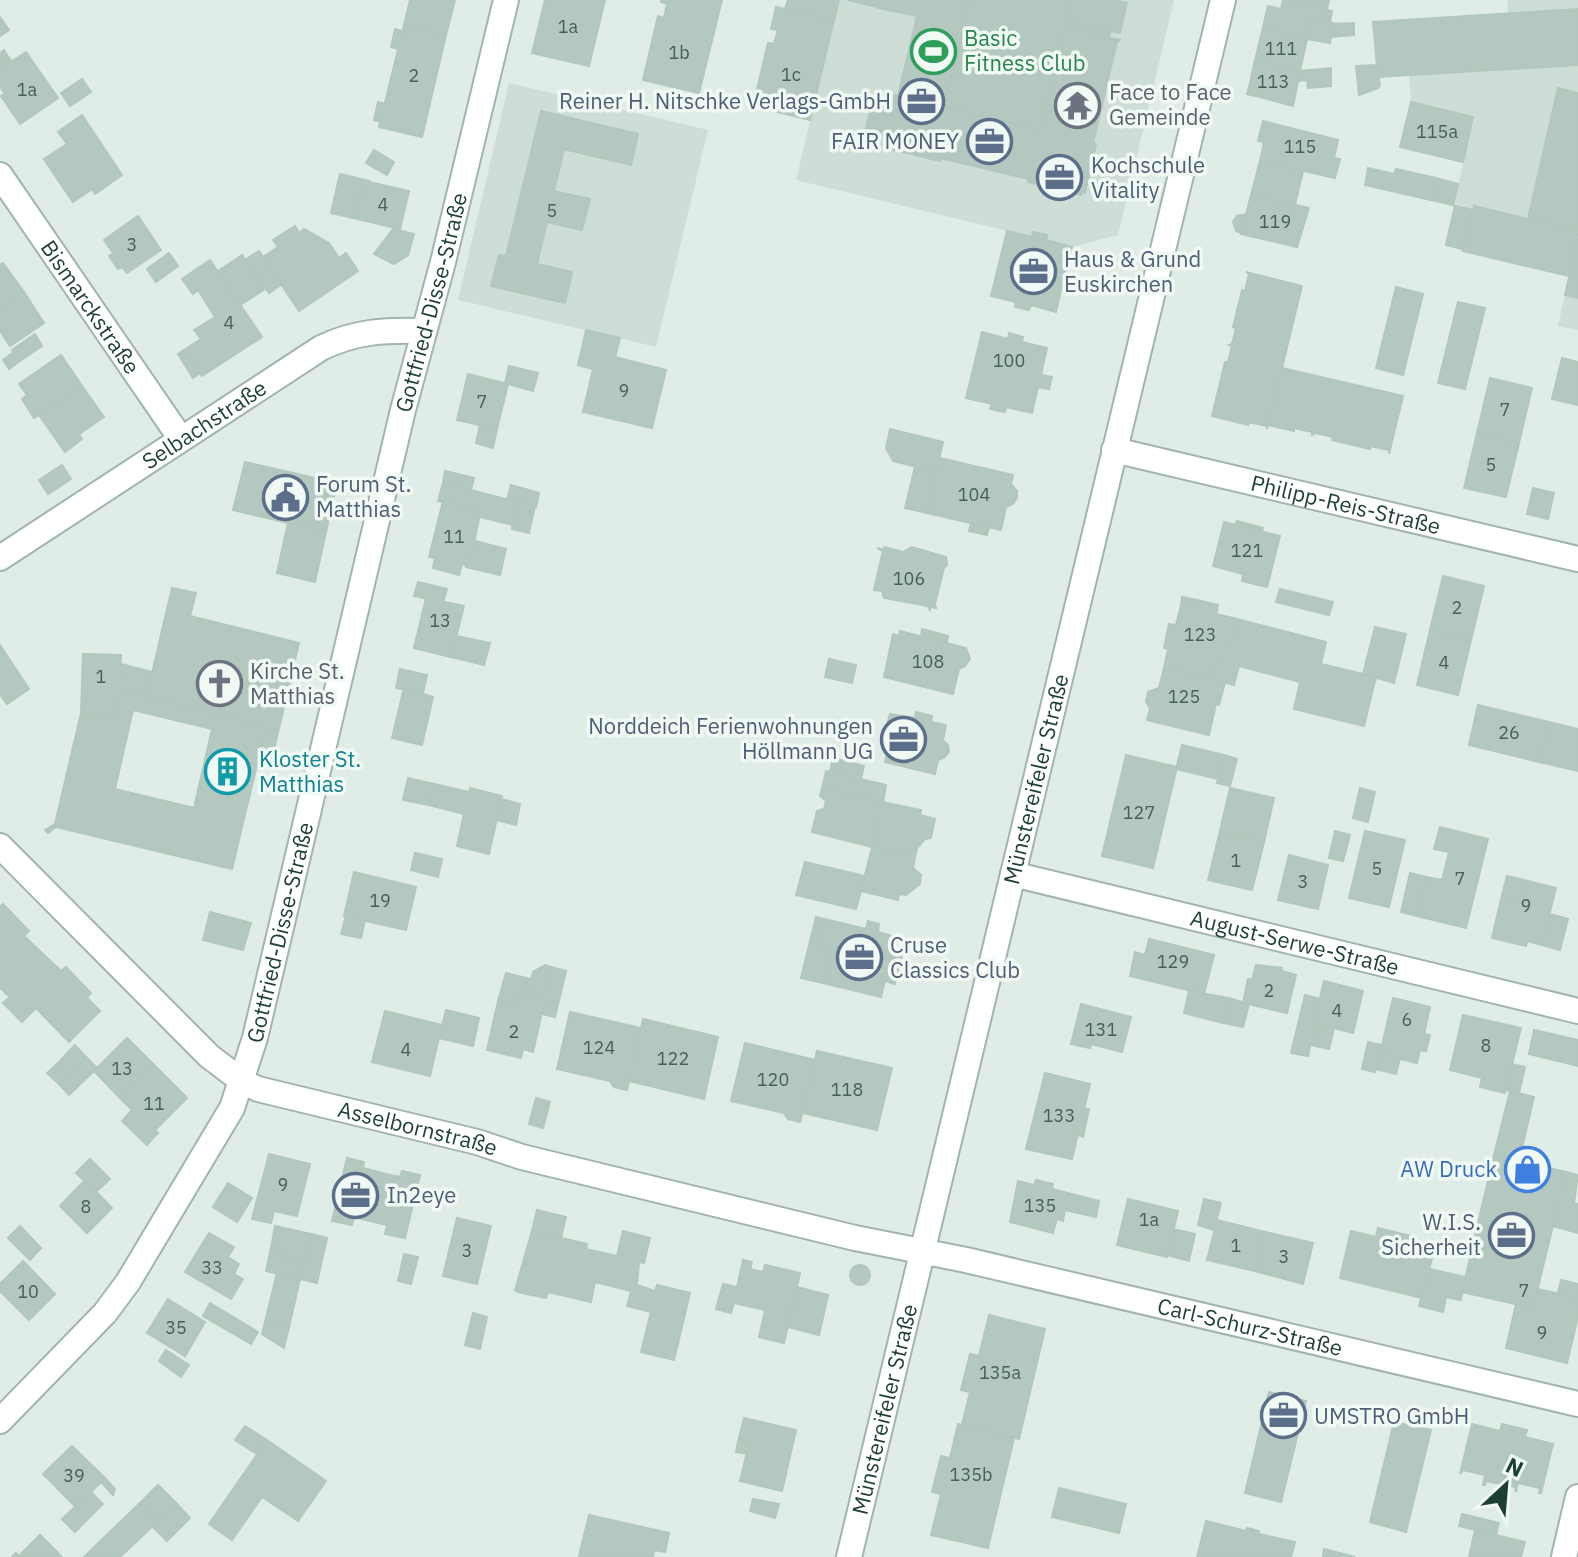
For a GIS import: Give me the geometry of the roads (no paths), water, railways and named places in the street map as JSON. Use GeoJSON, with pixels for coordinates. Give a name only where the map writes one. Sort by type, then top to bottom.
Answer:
{"type":"FeatureCollection","features":[{"type":"Feature","properties":{"kind":"street","name":"Gottfried-Disse-Straße"},"geometry":{"type":"LineString","coordinates":[[0,1421],[89,1331],[120,1292],[232,1108],[243,1082],[423,331],[443,262],[506,0]]}},
{"type":"Feature","properties":{"kind":"street","name":"Münstereifeler Straße"},"geometry":{"type":"LineString","coordinates":[[849,1557],[1223,0]]}},
{"type":"Feature","properties":{"kind":"street","name":"Bismarckstraße"},"geometry":{"type":"LineString","coordinates":[[0,175],[181,439]]}},
{"type":"Feature","properties":{"kind":"street","name":"Selbachstraße"},"geometry":{"type":"LineString","coordinates":[[0,558],[321,348],[343,338],[382,330],[423,331]]}},
{"type":"Feature","properties":{"kind":"street","name":"Philipp-Reis-Straße"},"geometry":{"type":"LineString","coordinates":[[1114,450],[1578,559]]}},
{"type":"Feature","properties":{"kind":"street","name":"Asselbornstraße"},"geometry":{"type":"LineString","coordinates":[[0,846],[209,1056],[243,1082],[274,1094],[477,1142],[537,1161],[922,1252]]}},
{"type":"Feature","properties":{"kind":"street","name":"August-Serwe-Straße"},"geometry":{"type":"LineString","coordinates":[[1013,874],[1578,1011]]}},
{"type":"Feature","properties":{"kind":"street","name":"Carl-Schurz-Straße"},"geometry":{"type":"LineString","coordinates":[[922,1252],[1578,1404]]}},
{"type":"Feature","properties":{"kind":"street"},"geometry":{"type":"LineString","coordinates":[[1564,1557],[1578,1497]]}},
{"type":"Feature","properties":{"kind":"place","name":"Basic Fitness Club"},"geometry":{"type":"Point","coordinates":[933,51]}},
{"type":"Feature","properties":{"kind":"place","name":"Reiner H. Nitschke Verlags-GmbH"},"geometry":{"type":"Point","coordinates":[922,101]}},
{"type":"Feature","properties":{"kind":"place","name":"Face to Face Gemeinde"},"geometry":{"type":"Point","coordinates":[1078,105]}},
{"type":"Feature","properties":{"kind":"place","name":"FAIR MONEY"},"geometry":{"type":"Point","coordinates":[990,141]}},
{"type":"Feature","properties":{"kind":"place","name":"Kochschule Vitality"},"geometry":{"type":"Point","coordinates":[1060,178]}},
{"type":"Feature","properties":{"kind":"place","name":"Haus & Grund Euskirchen"},"geometry":{"type":"Point","coordinates":[1033,272]}},
{"type":"Feature","properties":{"kind":"place","name":"Forum St. Matthias"},"geometry":{"type":"Point","coordinates":[285,497]}},
{"type":"Feature","properties":{"kind":"place","name":"Kirche St. Matthias"},"geometry":{"type":"Point","coordinates":[219,684]}},
{"type":"Feature","properties":{"kind":"place","name":"Norddeich Ferienwohnungen Höllmann UG"},"geometry":{"type":"Point","coordinates":[904,739]}},
{"type":"Feature","properties":{"kind":"place","name":"Kloster St. Matthias"},"geometry":{"type":"Point","coordinates":[228,772]}},
{"type":"Feature","properties":{"kind":"place","name":"Cruse Classics Club"},"geometry":{"type":"Point","coordinates":[859,958]}},
{"type":"Feature","properties":{"kind":"place","name":"AW Druck"},"geometry":{"type":"Point","coordinates":[1528,1169]}},
{"type":"Feature","properties":{"kind":"place","name":"In2eye"},"geometry":{"type":"Point","coordinates":[356,1195]}},
{"type":"Feature","properties":{"kind":"place","name":"W.I.S. Sicherheit"},"geometry":{"type":"Point","coordinates":[1512,1235]}},
{"type":"Feature","properties":{"kind":"place","name":"UMSTRO GmbH"},"geometry":{"type":"Point","coordinates":[1283,1416]}}]}
